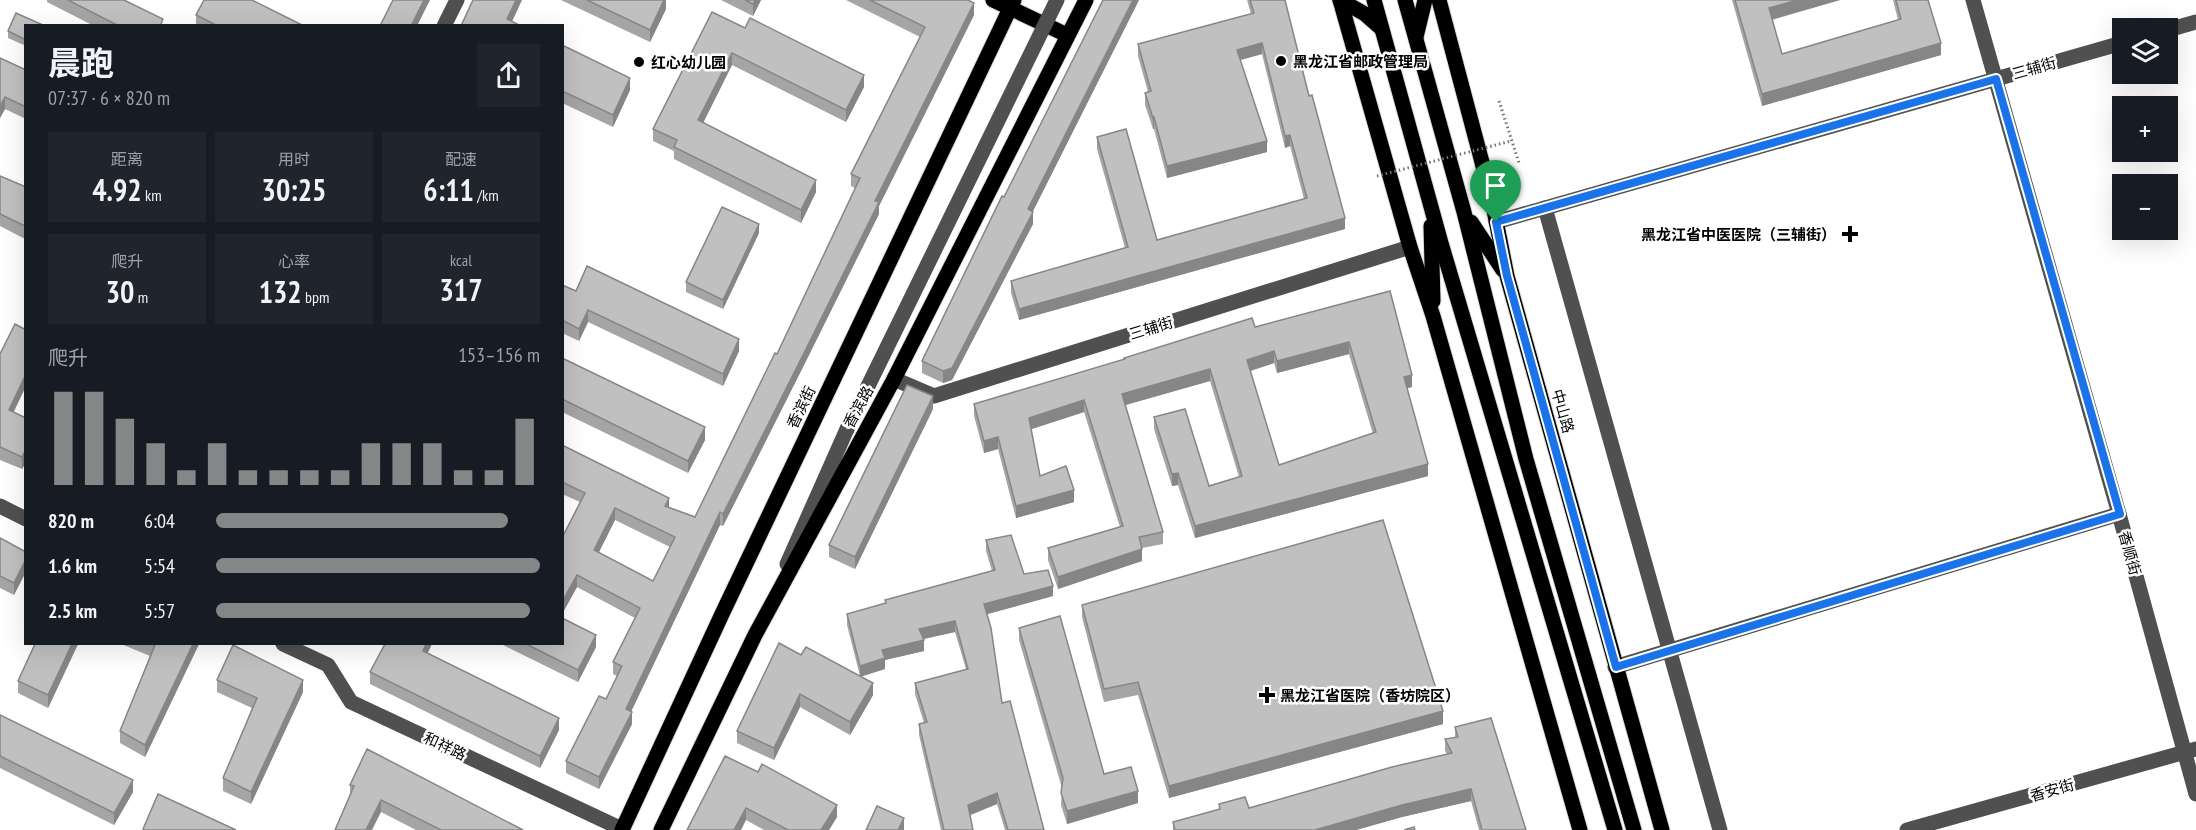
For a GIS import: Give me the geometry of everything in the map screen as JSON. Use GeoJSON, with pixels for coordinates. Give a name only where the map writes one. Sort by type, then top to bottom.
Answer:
{"type":"FeatureCollection","features":[{"type":"Feature","properties":{"kind":"main road"},"geometry":{"type":"LineString","coordinates":[[993,0],[1012,4],[1067,35]]}},
{"type":"Feature","properties":{"kind":"main road","name":"香滨路"},"geometry":{"type":"LineString","coordinates":[[661,830],[755,635],[894,379],[1086,0]]}},
{"type":"Feature","properties":{"kind":"main road"},"geometry":{"type":"LineString","coordinates":[[1340,0],[1365,14],[1382,28]]}},
{"type":"Feature","properties":{"kind":"main road"},"geometry":{"type":"LineString","coordinates":[[1340,0],[1580,830]]}},
{"type":"Feature","properties":{"kind":"main road"},"geometry":{"type":"LineString","coordinates":[[1374,0],[1441,243],[1616,830]]}},
{"type":"Feature","properties":{"kind":"main road"},"geometry":{"type":"LineString","coordinates":[[1405,0],[1464,212],[1526,459],[1634,830]]}},
{"type":"Feature","properties":{"kind":"main road"},"geometry":{"type":"LineString","coordinates":[[1415,40],[1425,0]]}},
{"type":"Feature","properties":{"kind":"main road","name":"中山路"},"geometry":{"type":"LineString","coordinates":[[1439,0],[1496,222],[1507,276],[1662,830]]}},
{"type":"Feature","properties":{"kind":"main road","name":"香滨街"},"geometry":{"type":"LineString","coordinates":[[622,830],[727,603],[1012,4]]}},
{"type":"Feature","properties":{"kind":"main road"},"geometry":{"type":"LineString","coordinates":[[1431,205],[1433,316]]}},
{"type":"Feature","properties":{"kind":"main road"},"geometry":{"type":"LineString","coordinates":[[1464,212],[1507,276]]}},
{"type":"Feature","properties":{"kind":"street"},"geometry":{"type":"LineString","coordinates":[[445,24],[457,0]]}},
{"type":"Feature","properties":{"kind":"street"},"geometry":{"type":"LineString","coordinates":[[755,635],[847,429],[1057,0]]}},
{"type":"Feature","properties":{"kind":"street","name":"香顺街"},"geometry":{"type":"LineString","coordinates":[[1973,0],[2190,751],[2196,794]]}},
{"type":"Feature","properties":{"kind":"street"},"geometry":{"type":"LineString","coordinates":[[2178,27],[2196,22]]}},
{"type":"Feature","properties":{"kind":"street","name":"三辅街"},"geometry":{"type":"LineString","coordinates":[[1496,222],[2112,46]]}},
{"type":"Feature","properties":{"kind":"street"},"geometry":{"type":"LineString","coordinates":[[1545,208],[1720,830]]}},
{"type":"Feature","properties":{"kind":"street","name":"三辅街"},"geometry":{"type":"LineString","coordinates":[[894,379],[934,396],[1410,247]]}},
{"type":"Feature","properties":{"kind":"street"},"geometry":{"type":"LineString","coordinates":[[0,506],[24,518]]}},
{"type":"Feature","properties":{"kind":"street"},"geometry":{"type":"LineString","coordinates":[[1616,667],[2120,514]]}},
{"type":"Feature","properties":{"kind":"street","name":"和祥路"},"geometry":{"type":"LineString","coordinates":[[286,645],[328,665],[351,702],[622,830]]}},
{"type":"Feature","properties":{"kind":"street","name":"香安街"},"geometry":{"type":"LineString","coordinates":[[1907,830],[2190,751]]}},
{"type":"Feature","properties":{"kind":"path"},"geometry":{"type":"LineString","coordinates":[[1499,101],[1519,163]]}},
{"type":"Feature","properties":{"kind":"path"},"geometry":{"type":"LineString","coordinates":[[1377,176],[1511,141]]}},
{"type":"Feature","properties":{"kind":"building"},"geometry":{"type":"Polygon","coordinates":[[[68,0],[124,0],[163,19],[161,24],[115,24],[68,0]]]}},
{"type":"Feature","properties":{"kind":"building"},"geometry":{"type":"Polygon","coordinates":[[[204,0],[252,0],[300,24],[214,24],[196,15],[204,0]]]}},
{"type":"Feature","properties":{"kind":"building"},"geometry":{"type":"Polygon","coordinates":[[[393,0],[424,0],[412,24],[381,24],[393,0]]]}},
{"type":"Feature","properties":{"kind":"building"},"geometry":{"type":"Polygon","coordinates":[[[473,0],[516,0],[507,19],[517,24],[462,24],[473,0]]]}},
{"type":"Feature","properties":{"kind":"building"},"geometry":{"type":"Polygon","coordinates":[[[587,0],[664,0],[650,30],[587,0]]]}},
{"type":"Feature","properties":{"kind":"building"},"geometry":{"type":"Polygon","coordinates":[[[870,0],[968,0],[974,3],[875,201],[879,202],[805,351],[723,514],[720,512],[626,709],[632,712],[599,777],[566,761],[599,696],[606,699],[622,666],[613,662],[640,608],[577,575],[564,598],[564,534],[585,493],[564,483],[564,446],[669,498],[665,506],[695,517],[775,353],[777,354],[860,178],[851,174],[925,27],[870,0]],[[615,508],[594,550],[653,581],[675,537],[615,508]]]}},
{"type":"Feature","properties":{"kind":"building"},"geometry":{"type":"Polygon","coordinates":[[[1103,0],[1133,0],[1028,209],[1033,212],[952,368],[943,371],[922,361],[1002,196],[1004,197],[1103,0]]]}},
{"type":"Feature","properties":{"kind":"building"},"geometry":{"type":"Polygon","coordinates":[[[1250,0],[1285,0],[1309,96],[1312,95],[1345,218],[1019,309],[1011,281],[1128,247],[1097,137],[1126,129],[1157,240],[1307,198],[1290,135],[1285,136],[1262,43],[1237,50],[1267,141],[1167,166],[1145,93],[1151,91],[1138,44],[1254,13],[1250,0]]]}},
{"type":"Feature","properties":{"kind":"building"},"geometry":{"type":"Polygon","coordinates":[[[1735,0],[1798,0],[1769,8],[1782,54],[1901,19],[1896,0],[1928,0],[1941,43],[1762,94],[1735,0]]]}},
{"type":"Feature","properties":{"kind":"building"},"geometry":{"type":"Polygon","coordinates":[[[712,12],[745,28],[750,18],[864,75],[846,110],[732,53],[698,120],[816,180],[801,210],[674,147],[677,140],[653,129],[712,12]]]}},
{"type":"Feature","properties":{"kind":"building"},"geometry":{"type":"Polygon","coordinates":[[[16,13],[41,24],[24,24],[24,39],[8,31],[16,13]]]}},
{"type":"Feature","properties":{"kind":"building"},"geometry":{"type":"Polygon","coordinates":[[[564,46],[630,78],[613,115],[564,92],[564,46]]]}},
{"type":"Feature","properties":{"kind":"building"},"geometry":{"type":"Polygon","coordinates":[[[0,58],[24,69],[24,106],[5,97],[0,106],[0,58]]]}},
{"type":"Feature","properties":{"kind":"building"},"geometry":{"type":"Polygon","coordinates":[[[0,176],[24,186],[24,226],[0,214],[0,176]]]}},
{"type":"Feature","properties":{"kind":"building"},"geometry":{"type":"Polygon","coordinates":[[[722,207],[759,224],[723,300],[686,282],[722,207]]]}},
{"type":"Feature","properties":{"kind":"building"},"geometry":{"type":"Polygon","coordinates":[[[587,266],[739,339],[723,374],[588,310],[579,329],[564,321],[564,286],[576,291],[587,266]]]}},
{"type":"Feature","properties":{"kind":"building"},"geometry":{"type":"Polygon","coordinates":[[[1390,291],[1412,375],[1404,377],[1428,464],[1195,526],[1178,473],[1172,474],[1154,417],[1185,409],[1209,486],[1242,476],[1210,369],[1122,394],[1163,532],[1139,537],[1142,549],[1058,577],[1048,548],[1123,526],[1084,400],[1029,418],[1040,476],[1066,466],[1074,490],[1016,506],[998,437],[984,441],[974,404],[1252,318],[1255,327],[1390,291]],[[1349,342],[1277,361],[1274,351],[1247,360],[1279,465],[1376,432],[1349,342]]]}},
{"type":"Feature","properties":{"kind":"building"},"geometry":{"type":"Polygon","coordinates":[[[15,324],[24,329],[24,378],[9,410],[24,417],[22,457],[0,447],[0,354],[15,324]]]}},
{"type":"Feature","properties":{"kind":"building"},"geometry":{"type":"Polygon","coordinates":[[[564,359],[705,427],[688,461],[564,400],[564,359]]]}},
{"type":"Feature","properties":{"kind":"building"},"geometry":{"type":"Polygon","coordinates":[[[907,385],[933,396],[855,557],[829,545],[907,385]]]}},
{"type":"Feature","properties":{"kind":"building"},"geometry":{"type":"Polygon","coordinates":[[[1383,520],[1443,711],[1169,786],[1138,682],[1104,689],[1082,605],[1383,520]]]}},
{"type":"Feature","properties":{"kind":"building"},"geometry":{"type":"Polygon","coordinates":[[[1011,535],[1024,574],[1048,570],[1053,586],[984,604],[991,628],[1002,703],[1010,701],[1044,830],[1008,830],[997,793],[968,805],[973,830],[944,830],[919,724],[927,722],[915,683],[968,669],[955,621],[919,629],[924,640],[882,650],[885,658],[860,666],[847,614],[886,603],[885,600],[995,570],[986,540],[1011,535]]]}},
{"type":"Feature","properties":{"kind":"building"},"geometry":{"type":"Polygon","coordinates":[[[0,538],[24,551],[24,563],[14,583],[0,576],[0,538]]]}},
{"type":"Feature","properties":{"kind":"building"},"geometry":{"type":"Polygon","coordinates":[[[1060,616],[1104,774],[1131,767],[1138,791],[1067,811],[1061,793],[1063,778],[1019,628],[1060,616]]]}},
{"type":"Feature","properties":{"kind":"building"},"geometry":{"type":"Polygon","coordinates":[[[564,619],[596,635],[578,670],[528,645],[564,645],[564,619]]]}},
{"type":"Feature","properties":{"kind":"building"},"geometry":{"type":"Polygon","coordinates":[[[779,643],[801,655],[806,647],[873,683],[850,722],[800,694],[774,748],[737,731],[779,643]]]}},
{"type":"Feature","properties":{"kind":"building"},"geometry":{"type":"Polygon","coordinates":[[[35,645],[72,645],[48,695],[18,681],[35,645]]]}},
{"type":"Feature","properties":{"kind":"building"},"geometry":{"type":"Polygon","coordinates":[[[155,645],[193,645],[145,745],[120,731],[155,645]]]}},
{"type":"Feature","properties":{"kind":"building"},"geometry":{"type":"Polygon","coordinates":[[[233,645],[303,680],[251,792],[223,778],[257,698],[217,680],[233,645]]]}},
{"type":"Feature","properties":{"kind":"building"},"geometry":{"type":"Polygon","coordinates":[[[384,645],[426,645],[423,651],[559,718],[540,756],[370,672],[384,645]]]}},
{"type":"Feature","properties":{"kind":"building"},"geometry":{"type":"Polygon","coordinates":[[[0,715],[133,780],[114,813],[0,756],[0,715]]]}},
{"type":"Feature","properties":{"kind":"building"},"geometry":{"type":"Polygon","coordinates":[[[1491,718],[1526,830],[1482,830],[1471,789],[1402,805],[1315,830],[1175,830],[1173,822],[1220,809],[1219,804],[1245,797],[1249,808],[1392,767],[1452,753],[1445,739],[1458,737],[1455,727],[1491,718]]]}},
{"type":"Feature","properties":{"kind":"building"},"geometry":{"type":"Polygon","coordinates":[[[367,749],[523,830],[441,830],[381,800],[366,830],[335,830],[354,786],[350,785],[367,749]]]}},
{"type":"Feature","properties":{"kind":"building"},"geometry":{"type":"Polygon","coordinates":[[[725,756],[758,772],[762,764],[837,805],[821,830],[788,830],[746,808],[734,830],[687,830],[725,756]]]}},
{"type":"Feature","properties":{"kind":"building"},"geometry":{"type":"Polygon","coordinates":[[[158,794],[236,830],[144,830],[158,794]]]}},
{"type":"Feature","properties":{"kind":"building"},"geometry":{"type":"Polygon","coordinates":[[[877,806],[904,818],[898,830],[866,830],[877,806]]]}},
{"type":"Feature","properties":{"kind":"place","name":"黑龙江省邮政管理局"},"geometry":{"type":"Point","coordinates":[1281,61]}},
{"type":"Feature","properties":{"kind":"place","name":"红心幼儿园"},"geometry":{"type":"Point","coordinates":[639,62]}},
{"type":"Feature","properties":{"kind":"place","name":"黑龙江省中医医院（三辅街）"},"geometry":{"type":"Point","coordinates":[1850,234]}},
{"type":"Feature","properties":{"kind":"place","name":"黑龙江省医院（香坊院区）"},"geometry":{"type":"Point","coordinates":[1267,695]}},
{"type":"Feature","properties":{"kind":"route"},"geometry":{"type":"LineString","coordinates":[[1996,79],[2120,514],[1616,667],[1507,276],[1496,222],[1996,79]]}}]}
